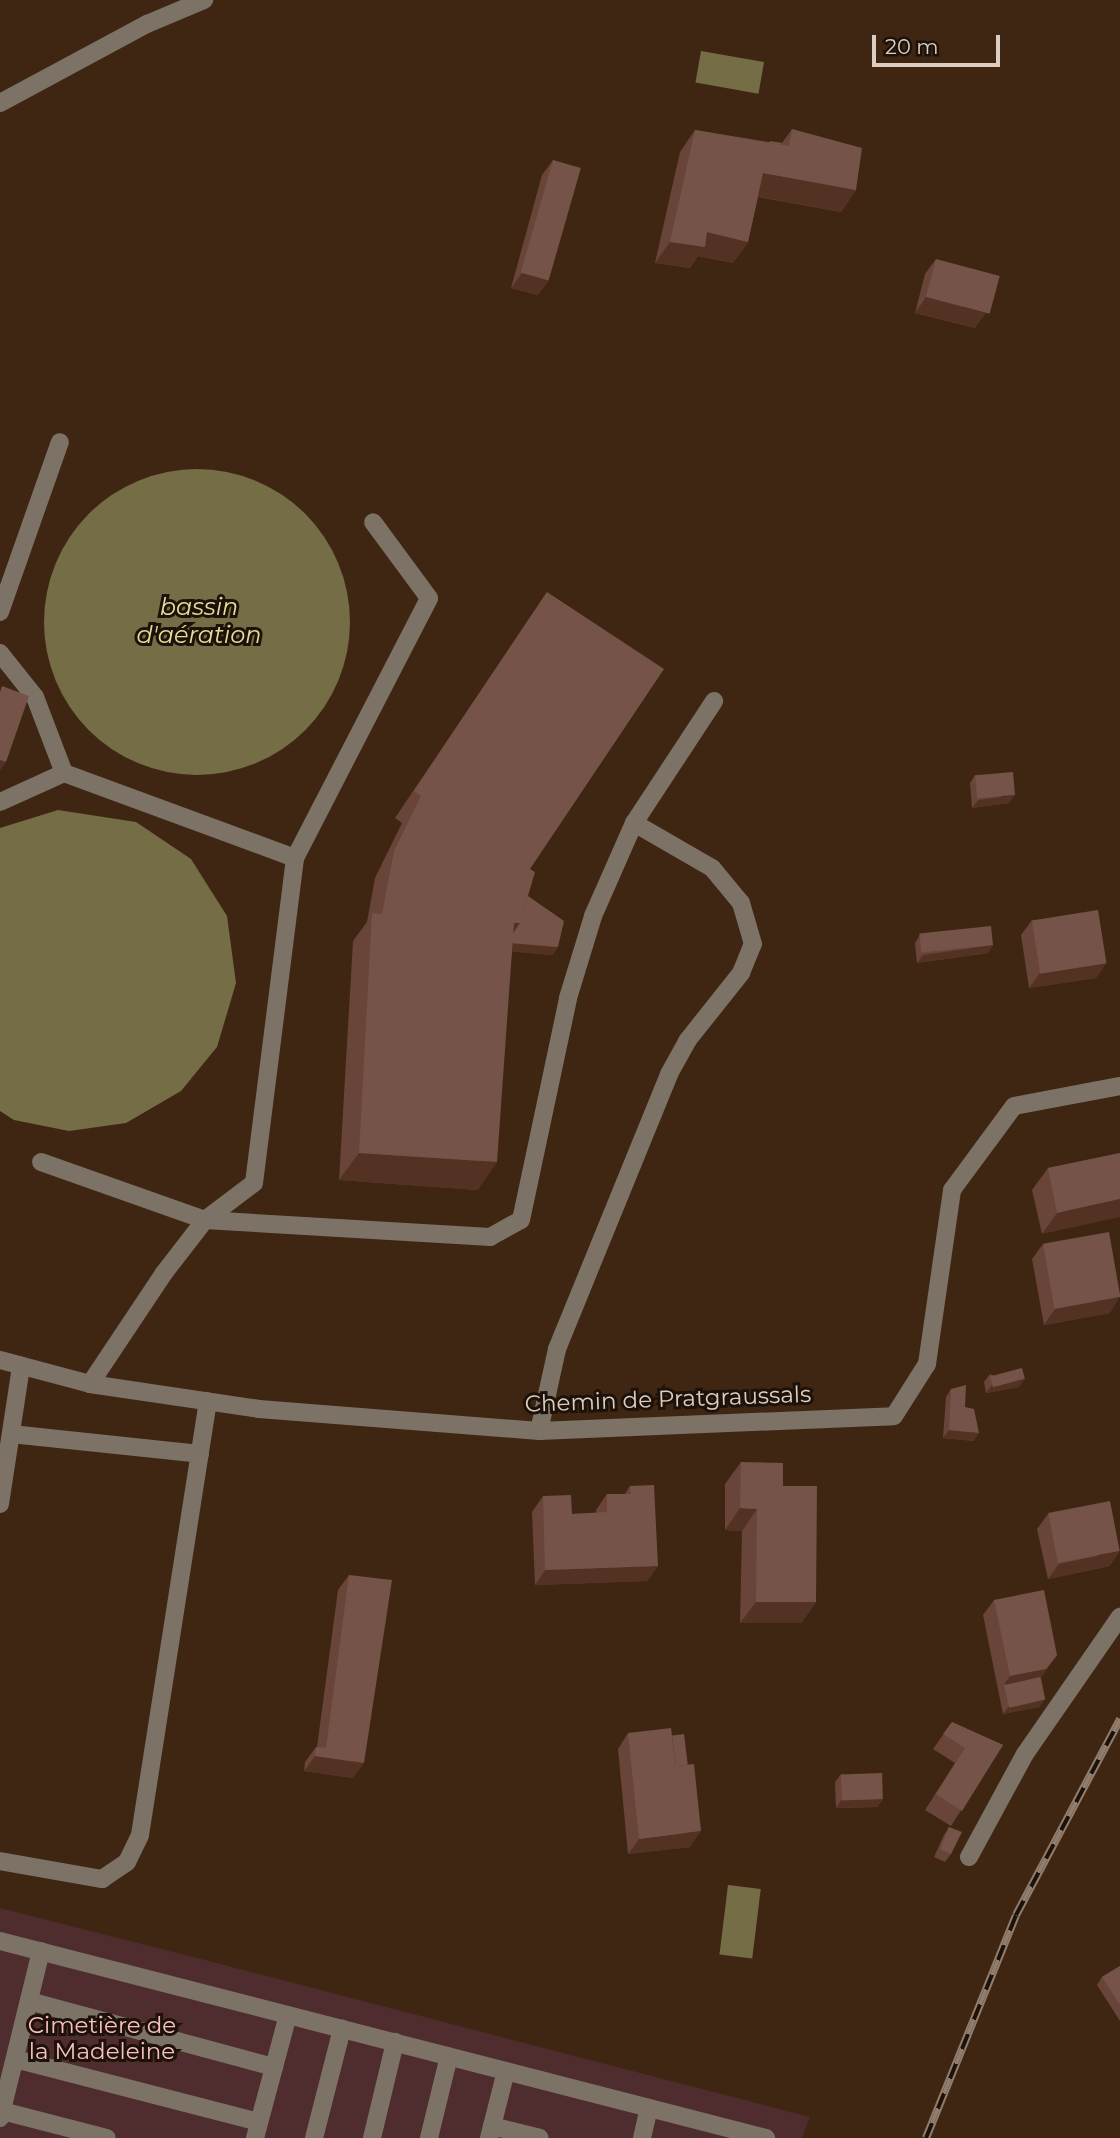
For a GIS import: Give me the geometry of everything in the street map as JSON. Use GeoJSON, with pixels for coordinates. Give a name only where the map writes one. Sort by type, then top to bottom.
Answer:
{"type":"FeatureCollection","features":[{"type":"Feature","properties":{"kind":"street"},"geometry":{"type":"LineString","coordinates":[[0,103],[147,24],[204,0]]}},
{"type":"Feature","properties":{"kind":"street"},"geometry":{"type":"LineString","coordinates":[[0,612],[60,442]]}},
{"type":"Feature","properties":{"kind":"street"},"geometry":{"type":"LineString","coordinates":[[90,1384],[164,1273],[205,1220],[254,1183],[295,858],[429,598],[373,522]]}},
{"type":"Feature","properties":{"kind":"street"},"geometry":{"type":"LineString","coordinates":[[0,653],[35,697],[65,773]]}},
{"type":"Feature","properties":{"kind":"street"},"geometry":{"type":"LineString","coordinates":[[41,1162],[205,1220],[489,1237],[521,1220],[568,998],[593,916],[634,823],[714,701]]}},
{"type":"Feature","properties":{"kind":"street"},"geometry":{"type":"LineString","coordinates":[[0,802],[65,773],[295,858]]}},
{"type":"Feature","properties":{"kind":"street"},"geometry":{"type":"LineString","coordinates":[[539,1431],[557,1349],[669,1074],[687,1041],[741,973],[753,944],[741,903],[712,868],[634,823]]}},
{"type":"Feature","properties":{"kind":"street","name":"Chemin de Pratgraussals"},"geometry":{"type":"LineString","coordinates":[[0,1360],[90,1384],[208,1401],[539,1431],[894,1416],[927,1364],[952,1190],[1014,1106],[1118,1087]]}},
{"type":"Feature","properties":{"kind":"street"},"geometry":{"type":"LineString","coordinates":[[0,1504],[21,1366]]}},
{"type":"Feature","properties":{"kind":"street"},"geometry":{"type":"LineString","coordinates":[[0,1861],[102,1879],[127,1862],[139,1835],[208,1401]]}},
{"type":"Feature","properties":{"kind":"street"},"geometry":{"type":"LineString","coordinates":[[10,1434],[200,1454]]}},
{"type":"Feature","properties":{"kind":"street"},"geometry":{"type":"LineString","coordinates":[[969,1857],[1025,1754],[1120,1617]]}},
{"type":"Feature","properties":{"kind":"street"},"geometry":{"type":"LineString","coordinates":[[0,1941],[766,2138]]}},
{"type":"Feature","properties":{"kind":"street"},"geometry":{"type":"LineString","coordinates":[[41,1951],[1,2114],[107,2138]]}},
{"type":"Feature","properties":{"kind":"street"},"geometry":{"type":"LineString","coordinates":[[29,2001],[274,2067]]}},
{"type":"Feature","properties":{"kind":"street"},"geometry":{"type":"LineString","coordinates":[[15,2059],[257,2130],[288,2015]]}},
{"type":"Feature","properties":{"kind":"street"},"geometry":{"type":"LineString","coordinates":[[314,2138],[342,2029]]}},
{"type":"Feature","properties":{"kind":"street"},"geometry":{"type":"LineString","coordinates":[[372,2138],[395,2042]]}},
{"type":"Feature","properties":{"kind":"street"},"geometry":{"type":"LineString","coordinates":[[429,2138],[449,2056]]}},
{"type":"Feature","properties":{"kind":"street"},"geometry":{"type":"LineString","coordinates":[[506,2071],[491,2132],[540,2138]]}},
{"type":"Feature","properties":{"kind":"street"},"geometry":{"type":"LineString","coordinates":[[642,2138],[649,2108]]}},
{"type":"Feature","properties":{"kind":"green space","name":"Cimetière de la Madeleine"},"geometry":{"type":"Polygon","coordinates":[[[0,1908],[810,2117],[802,2138],[0,2138],[0,1908]]]}},
{"type":"Feature","properties":{"kind":"water"},"geometry":{"type":"Polygon","coordinates":[[[701,51],[764,62],[758,94],[695,83],[701,51]]]}},
{"type":"Feature","properties":{"kind":"water","name":"bassin d'aération"},"geometry":{"type":"Polygon","coordinates":[[[197,469],[227,472],[256,481],[282,495],[305,514],[324,537],[338,563],[347,592],[350,622],[347,652],[338,681],[324,707],[305,730],[282,749],[256,763],[227,772],[197,775],[167,772],[138,763],[112,749],[89,730],[70,707],[56,681],[47,652],[44,622],[47,592],[56,563],[70,537],[89,514],[112,495],[138,481],[167,472],[197,469]]]}},
{"type":"Feature","properties":{"kind":"water"},"geometry":{"type":"Polygon","coordinates":[[[58,810],[136,822],[191,859],[227,916],[236,983],[217,1047],[181,1091],[126,1123],[69,1131],[14,1120],[0,1111],[0,828],[58,810]]]}},
{"type":"Feature","properties":{"kind":"water"},"geometry":{"type":"Polygon","coordinates":[[[728,1885],[761,1889],[752,1958],[719,1954],[728,1885]]]}},
{"type":"Feature","properties":{"kind":"building"},"geometry":{"type":"Polygon","coordinates":[[[792,129],[862,148],[856,190],[763,173],[748,242],[707,232],[705,247],[670,242],[695,130],[789,146],[792,129]]]}},
{"type":"Feature","properties":{"kind":"building"},"geometry":{"type":"Polygon","coordinates":[[[553,160],[581,168],[549,280],[521,272],[553,160]]]}},
{"type":"Feature","properties":{"kind":"building"},"geometry":{"type":"Polygon","coordinates":[[[936,259],[1000,276],[990,314],[926,297],[936,259]]]}},
{"type":"Feature","properties":{"kind":"building"},"geometry":{"type":"Polygon","coordinates":[[[547,592],[664,669],[530,869],[535,872],[520,923],[514,923],[497,1162],[359,1153],[372,913],[382,914],[394,851],[421,796],[414,791],[547,592]]]}},
{"type":"Feature","properties":{"kind":"building"},"geometry":{"type":"Polygon","coordinates":[[[2,686],[29,696],[6,762],[0,760],[2,686]]]}},
{"type":"Feature","properties":{"kind":"building"},"geometry":{"type":"Polygon","coordinates":[[[1013,772],[1015,795],[977,798],[975,775],[1013,772]]]}},
{"type":"Feature","properties":{"kind":"building"},"geometry":{"type":"Polygon","coordinates":[[[528,896],[564,921],[558,947],[512,943],[528,896]]]}},
{"type":"Feature","properties":{"kind":"building"},"geometry":{"type":"Polygon","coordinates":[[[1098,910],[1106,963],[1040,974],[1032,920],[1098,910]]]}},
{"type":"Feature","properties":{"kind":"building"},"geometry":{"type":"Polygon","coordinates":[[[991,926],[993,945],[921,952],[919,934],[991,926]]]}},
{"type":"Feature","properties":{"kind":"building"},"geometry":{"type":"Polygon","coordinates":[[[1120,1153],[1120,1199],[1057,1213],[1048,1168],[1120,1153]]]}},
{"type":"Feature","properties":{"kind":"building"},"geometry":{"type":"Polygon","coordinates":[[[1109,1232],[1120,1297],[1054,1309],[1043,1244],[1109,1232]]]}},
{"type":"Feature","properties":{"kind":"building"},"geometry":{"type":"Polygon","coordinates":[[[1022,1368],[1025,1379],[993,1387],[990,1377],[1022,1368]]]}},
{"type":"Feature","properties":{"kind":"building"},"geometry":{"type":"Polygon","coordinates":[[[966,1385],[965,1407],[974,1409],[979,1433],[949,1430],[951,1389],[966,1385]]]}},
{"type":"Feature","properties":{"kind":"building"},"geometry":{"type":"Polygon","coordinates":[[[741,1462],[783,1463],[783,1486],[817,1486],[816,1602],[756,1602],[757,1509],[740,1508],[741,1462]]]}},
{"type":"Feature","properties":{"kind":"building"},"geometry":{"type":"Polygon","coordinates":[[[654,1485],[658,1566],[545,1570],[543,1496],[571,1495],[572,1514],[607,1512],[607,1494],[631,1494],[630,1486],[654,1485]]]}},
{"type":"Feature","properties":{"kind":"building"},"geometry":{"type":"Polygon","coordinates":[[[1110,1501],[1120,1551],[1058,1563],[1048,1513],[1110,1501]]]}},
{"type":"Feature","properties":{"kind":"building"},"geometry":{"type":"Polygon","coordinates":[[[349,1575],[392,1580],[364,1763],[315,1756],[316,1747],[326,1748],[349,1575]]]}},
{"type":"Feature","properties":{"kind":"building"},"geometry":{"type":"Polygon","coordinates":[[[1044,1590],[1057,1655],[1046,1669],[1010,1676],[994,1600],[1044,1590]]]}},
{"type":"Feature","properties":{"kind":"building"},"geometry":{"type":"Polygon","coordinates":[[[1040,1677],[1045,1699],[1009,1708],[1004,1685],[1040,1677]]]}},
{"type":"Feature","properties":{"kind":"building"},"geometry":{"type":"Polygon","coordinates":[[[952,1722],[1003,1745],[962,1811],[936,1794],[965,1748],[943,1734],[952,1722]]]}},
{"type":"Feature","properties":{"kind":"building"},"geometry":{"type":"Polygon","coordinates":[[[671,1728],[676,1766],[694,1764],[701,1831],[639,1839],[628,1733],[671,1728]]]}},
{"type":"Feature","properties":{"kind":"building"},"geometry":{"type":"Polygon","coordinates":[[[684,1734],[688,1765],[676,1766],[672,1735],[684,1734]]]}},
{"type":"Feature","properties":{"kind":"building"},"geometry":{"type":"Polygon","coordinates":[[[882,1773],[883,1799],[842,1800],[841,1774],[882,1773]]]}},
{"type":"Feature","properties":{"kind":"building"},"geometry":{"type":"Polygon","coordinates":[[[949,1827],[962,1832],[951,1854],[940,1849],[949,1827]]]}},
{"type":"Feature","properties":{"kind":"building"},"geometry":{"type":"Polygon","coordinates":[[[1120,1966],[1120,2005],[1102,1977],[1120,1966]]]}},
{"type":"Feature","properties":{"kind":"railway"},"geometry":{"type":"LineString","coordinates":[[926,2138],[1016,1915],[1120,1719]]}}]}
